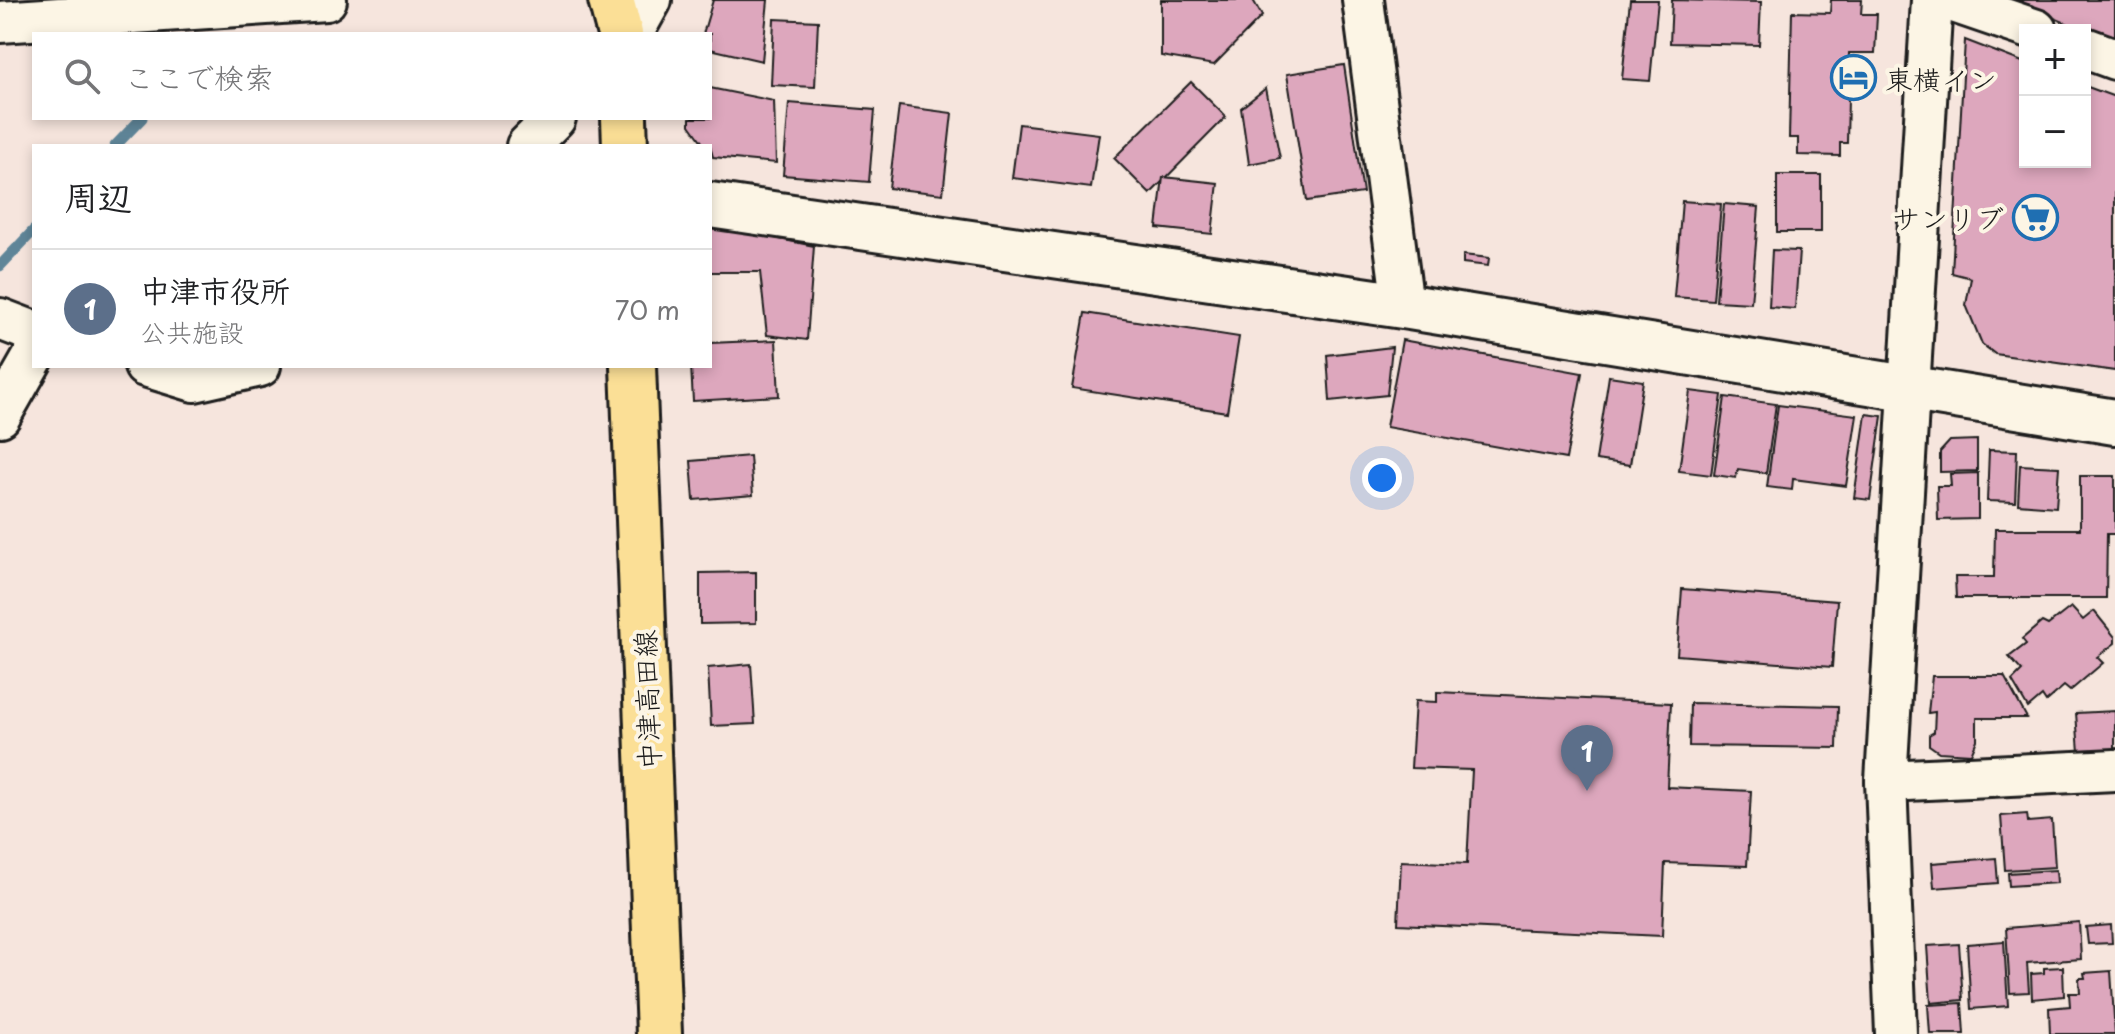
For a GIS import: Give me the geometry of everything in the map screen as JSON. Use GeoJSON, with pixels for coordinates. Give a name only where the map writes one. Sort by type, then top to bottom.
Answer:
{"type":"FeatureCollection","features":[{"type":"Feature","properties":{"kind":"main road"},"geometry":{"type":"LineString","coordinates":[[611,0],[619,32]]}},
{"type":"Feature","properties":{"kind":"main road"},"geometry":{"type":"LineString","coordinates":[[624,120],[625,144]]}},
{"type":"Feature","properties":{"kind":"main road","name":"中津高田線"},"geometry":{"type":"LineString","coordinates":[[633,368],[659,1034]]}},
{"type":"Feature","properties":{"kind":"street"},"geometry":{"type":"LineString","coordinates":[[0,22],[326,0]]}},
{"type":"Feature","properties":{"kind":"street"},"geometry":{"type":"LineString","coordinates":[[633,32],[651,0]]}},
{"type":"Feature","properties":{"kind":"street"},"geometry":{"type":"LineString","coordinates":[[1363,0],[1403,306]]}},
{"type":"Feature","properties":{"kind":"street"},"geometry":{"type":"LineString","coordinates":[[1896,1034],[1886,781],[1932,0]]}},
{"type":"Feature","properties":{"kind":"street"},"geometry":{"type":"LineString","coordinates":[[1948,0],[2019,24]]}},
{"type":"Feature","properties":{"kind":"street"},"geometry":{"type":"LineString","coordinates":[[2091,50],[2115,59]]}},
{"type":"Feature","properties":{"kind":"street"},"geometry":{"type":"LineString","coordinates":[[529,144],[553,120]]}},
{"type":"Feature","properties":{"kind":"street"},"geometry":{"type":"LineString","coordinates":[[712,205],[1403,306],[2115,422]]}},
{"type":"Feature","properties":{"kind":"street"},"geometry":{"type":"LineString","coordinates":[[0,319],[32,331]]}},
{"type":"Feature","properties":{"kind":"street"},"geometry":{"type":"LineString","coordinates":[[0,416],[32,360]]}},
{"type":"Feature","properties":{"kind":"street"},"geometry":{"type":"LineString","coordinates":[[152,368],[194,381],[251,368]]}},
{"type":"Feature","properties":{"kind":"street"},"geometry":{"type":"LineString","coordinates":[[1886,781],[2115,770]]}},
{"type":"Feature","properties":{"kind":"building"},"geometry":{"type":"Polygon","coordinates":[[[713,0],[768,0],[762,61],[712,49],[712,32],[704,32],[713,0]]]}},
{"type":"Feature","properties":{"kind":"building"},"geometry":{"type":"Polygon","coordinates":[[[1161,0],[1253,0],[1262,16],[1214,65],[1161,56],[1161,0]]]}},
{"type":"Feature","properties":{"kind":"building"},"geometry":{"type":"Polygon","coordinates":[[[1630,0],[1658,0],[1650,81],[1622,79],[1630,0]]]}},
{"type":"Feature","properties":{"kind":"building"},"geometry":{"type":"Polygon","coordinates":[[[1672,0],[1761,2],[1759,45],[1670,43],[1672,0]]]}},
{"type":"Feature","properties":{"kind":"building"},"geometry":{"type":"Polygon","coordinates":[[[1831,0],[1862,0],[1861,14],[1877,14],[1875,53],[1849,53],[1847,143],[1840,143],[1840,156],[1798,155],[1798,138],[1789,138],[1792,12],[1830,13],[1831,0]]]}},
{"type":"Feature","properties":{"kind":"building"},"geometry":{"type":"Polygon","coordinates":[[[2011,0],[2115,0],[2115,43],[2091,33],[2091,24],[2069,24],[2011,0]]]}},
{"type":"Feature","properties":{"kind":"building"},"geometry":{"type":"Polygon","coordinates":[[[774,19],[818,21],[815,87],[771,85],[774,19]]]}},
{"type":"Feature","properties":{"kind":"building","name":"サンリブ"},"geometry":{"type":"Polygon","coordinates":[[[1965,40],[2019,61],[2019,168],[2091,168],[2091,88],[2115,97],[2115,371],[1995,354],[1982,344],[1966,305],[1971,278],[1952,273],[1965,40]]]}},
{"type":"Feature","properties":{"kind":"building"},"geometry":{"type":"Polygon","coordinates":[[[1344,65],[1363,193],[1307,201],[1287,74],[1344,65]]]}},
{"type":"Feature","properties":{"kind":"building"},"geometry":{"type":"Polygon","coordinates":[[[1191,82],[1226,117],[1150,194],[1114,158],[1191,82]]]}},
{"type":"Feature","properties":{"kind":"building"},"geometry":{"type":"Polygon","coordinates":[[[712,88],[774,101],[776,163],[713,157],[712,144],[704,144],[690,125],[690,120],[712,120],[712,88]]]}},
{"type":"Feature","properties":{"kind":"building"},"geometry":{"type":"Polygon","coordinates":[[[1266,88],[1280,158],[1249,164],[1241,108],[1266,88]]]}},
{"type":"Feature","properties":{"kind":"building"},"geometry":{"type":"Polygon","coordinates":[[[789,103],[875,110],[869,182],[783,175],[789,103]]]}},
{"type":"Feature","properties":{"kind":"building"},"geometry":{"type":"Polygon","coordinates":[[[899,106],[952,113],[943,194],[889,188],[899,106]]]}},
{"type":"Feature","properties":{"kind":"building"},"geometry":{"type":"Polygon","coordinates":[[[1019,124],[1099,134],[1091,188],[1012,178],[1019,124]]]}},
{"type":"Feature","properties":{"kind":"building"},"geometry":{"type":"Polygon","coordinates":[[[1777,175],[1821,175],[1821,232],[1777,232],[1777,175]]]}},
{"type":"Feature","properties":{"kind":"building"},"geometry":{"type":"Polygon","coordinates":[[[1163,177],[1218,183],[1212,234],[1157,228],[1163,177]]]}},
{"type":"Feature","properties":{"kind":"building"},"geometry":{"type":"Polygon","coordinates":[[[1682,201],[1721,204],[1713,300],[1674,297],[1682,201]]]}},
{"type":"Feature","properties":{"kind":"building"},"geometry":{"type":"Polygon","coordinates":[[[1724,204],[1759,207],[1751,303],[1716,301],[1724,204]]]}},
{"type":"Feature","properties":{"kind":"building"},"geometry":{"type":"Polygon","coordinates":[[[712,225],[814,246],[807,340],[767,335],[760,272],[712,272],[712,225]]]}},
{"type":"Feature","properties":{"kind":"building"},"geometry":{"type":"Polygon","coordinates":[[[1772,250],[1799,251],[1795,309],[1769,307],[1772,250]]]}},
{"type":"Feature","properties":{"kind":"building"},"geometry":{"type":"Polygon","coordinates":[[[1463,255],[1489,258],[1488,266],[1463,263],[1463,255]]]}},
{"type":"Feature","properties":{"kind":"building"},"geometry":{"type":"Polygon","coordinates":[[[1085,313],[1239,337],[1227,412],[1072,388],[1085,313]]]}},
{"type":"Feature","properties":{"kind":"building"},"geometry":{"type":"Polygon","coordinates":[[[776,340],[779,396],[693,401],[691,368],[712,368],[712,343],[776,340]]]}},
{"type":"Feature","properties":{"kind":"building"},"geometry":{"type":"Polygon","coordinates":[[[1402,340],[1582,373],[1566,459],[1386,427],[1402,340]]]}},
{"type":"Feature","properties":{"kind":"building"},"geometry":{"type":"Polygon","coordinates":[[[1392,347],[1387,395],[1330,401],[1327,355],[1392,347]]]}},
{"type":"Feature","properties":{"kind":"building"},"geometry":{"type":"Polygon","coordinates":[[[1609,376],[1643,381],[1630,465],[1596,460],[1609,376]]]}},
{"type":"Feature","properties":{"kind":"building"},"geometry":{"type":"Polygon","coordinates":[[[1690,391],[1722,395],[1711,475],[1679,471],[1690,391]]]}},
{"type":"Feature","properties":{"kind":"building"},"geometry":{"type":"Polygon","coordinates":[[[1725,397],[1776,404],[1766,473],[1738,469],[1736,478],[1714,475],[1725,397]]]}},
{"type":"Feature","properties":{"kind":"building"},"geometry":{"type":"Polygon","coordinates":[[[1778,405],[1857,415],[1846,486],[1793,479],[1792,490],[1767,487],[1778,405]]]}},
{"type":"Feature","properties":{"kind":"building"},"geometry":{"type":"Polygon","coordinates":[[[1866,414],[1882,416],[1870,500],[1854,498],[1866,414]]]}},
{"type":"Feature","properties":{"kind":"building"},"geometry":{"type":"Polygon","coordinates":[[[1977,440],[1977,471],[1940,472],[1940,452],[1950,441],[1977,440]]]}},
{"type":"Feature","properties":{"kind":"building"},"geometry":{"type":"Polygon","coordinates":[[[1989,450],[2017,451],[2015,502],[1987,501],[1989,450]]]}},
{"type":"Feature","properties":{"kind":"building"},"geometry":{"type":"Polygon","coordinates":[[[750,456],[753,495],[694,500],[691,461],[750,456]]]}},
{"type":"Feature","properties":{"kind":"building"},"geometry":{"type":"Polygon","coordinates":[[[2020,465],[2059,467],[2056,507],[2018,504],[2020,465]]]}},
{"type":"Feature","properties":{"kind":"building"},"geometry":{"type":"Polygon","coordinates":[[[1978,473],[1978,519],[1938,520],[1937,486],[1951,486],[1950,474],[1978,473]]]}},
{"type":"Feature","properties":{"kind":"building"},"geometry":{"type":"Polygon","coordinates":[[[2080,476],[2115,476],[2115,534],[2107,534],[2106,598],[1956,598],[1955,577],[1994,577],[1995,529],[2080,529],[2080,476]]]}},
{"type":"Feature","properties":{"kind":"building"},"geometry":{"type":"Polygon","coordinates":[[[756,572],[756,623],[700,624],[700,573],[756,572]]]}},
{"type":"Feature","properties":{"kind":"building"},"geometry":{"type":"Polygon","coordinates":[[[1682,589],[1837,601],[1832,667],[1677,655],[1682,589]]]}},
{"type":"Feature","properties":{"kind":"building"},"geometry":{"type":"Polygon","coordinates":[[[2071,607],[2083,620],[2094,611],[2115,637],[2115,643],[2097,657],[2103,663],[2070,691],[2064,686],[2046,702],[2042,696],[2028,708],[2012,681],[2022,671],[2009,657],[2026,644],[2022,639],[2042,622],[2048,625],[2071,607]]]}},
{"type":"Feature","properties":{"kind":"building"},"geometry":{"type":"Polygon","coordinates":[[[751,664],[755,724],[711,726],[708,668],[751,664]]]}},
{"type":"Feature","properties":{"kind":"building"},"geometry":{"type":"Polygon","coordinates":[[[1932,676],[2004,676],[2027,718],[1977,718],[1977,740],[1971,754],[1939,752],[1929,745],[1929,735],[1934,732],[1935,712],[1928,713],[1932,676]]]}},
{"type":"Feature","properties":{"kind":"building"},"geometry":{"type":"Polygon","coordinates":[[[1437,692],[1671,703],[1667,787],[1751,791],[1747,866],[1665,863],[1662,936],[1398,924],[1401,861],[1467,864],[1472,770],[1411,768],[1415,701],[1437,702],[1437,692]]]}},
{"type":"Feature","properties":{"kind":"building"},"geometry":{"type":"Polygon","coordinates":[[[1690,703],[1838,706],[1837,748],[1689,746],[1690,703]]]}},
{"type":"Feature","properties":{"kind":"building"},"geometry":{"type":"Polygon","coordinates":[[[2115,711],[2115,750],[2079,752],[2076,713],[2115,711]]]}},
{"type":"Feature","properties":{"kind":"building"},"geometry":{"type":"Polygon","coordinates":[[[2027,814],[2028,822],[2052,820],[2055,867],[2005,870],[2001,816],[2027,814]]]}},
{"type":"Feature","properties":{"kind":"building"},"geometry":{"type":"Polygon","coordinates":[[[1996,858],[1998,883],[1934,888],[1932,863],[1996,858]]]}},
{"type":"Feature","properties":{"kind":"building"},"geometry":{"type":"Polygon","coordinates":[[[2056,870],[2057,883],[2009,886],[2008,873],[2056,870]]]}},
{"type":"Feature","properties":{"kind":"building"},"geometry":{"type":"Polygon","coordinates":[[[2079,922],[2081,959],[2027,963],[2029,992],[2010,993],[2006,928],[2079,922]]]}},
{"type":"Feature","properties":{"kind":"building"},"geometry":{"type":"Polygon","coordinates":[[[2111,925],[2112,943],[2088,944],[2086,927],[2111,925]]]}},
{"type":"Feature","properties":{"kind":"building"},"geometry":{"type":"Polygon","coordinates":[[[2004,941],[2008,1006],[1971,1009],[1967,944],[2004,941]]]}},
{"type":"Feature","properties":{"kind":"building"},"geometry":{"type":"Polygon","coordinates":[[[1959,944],[1963,1000],[1931,1003],[1927,946],[1959,944]]]}},
{"type":"Feature","properties":{"kind":"building"},"geometry":{"type":"Polygon","coordinates":[[[2063,967],[2064,996],[2032,999],[2031,974],[2044,973],[2044,968],[2063,967]]]}},
{"type":"Feature","properties":{"kind":"building"},"geometry":{"type":"Polygon","coordinates":[[[2111,971],[2115,1034],[2050,1034],[2049,1008],[2070,1006],[2069,993],[2080,993],[2079,978],[2085,978],[2084,973],[2111,971]]]}},
{"type":"Feature","properties":{"kind":"building"},"geometry":{"type":"Polygon","coordinates":[[[1962,1003],[1964,1034],[1930,1034],[1928,1005],[1962,1003]]]}},
{"type":"Feature","properties":{"kind":"waterway"},"geometry":{"type":"LineString","coordinates":[[117,144],[140,120]]}},
{"type":"Feature","properties":{"kind":"waterway"},"geometry":{"type":"LineString","coordinates":[[0,266],[32,232]]}},
{"type":"Feature","properties":{"kind":"place","name":"東横イン"},"geometry":{"type":"Point","coordinates":[1854,78]}},
{"type":"Feature","properties":{"kind":"place","name":"サンリブ"},"geometry":{"type":"Point","coordinates":[2035,217]}},
{"type":"Feature","properties":{"kind":"place","name":"中津市役所"},"geometry":{"type":"Point","coordinates":[1587,791]}}]}
